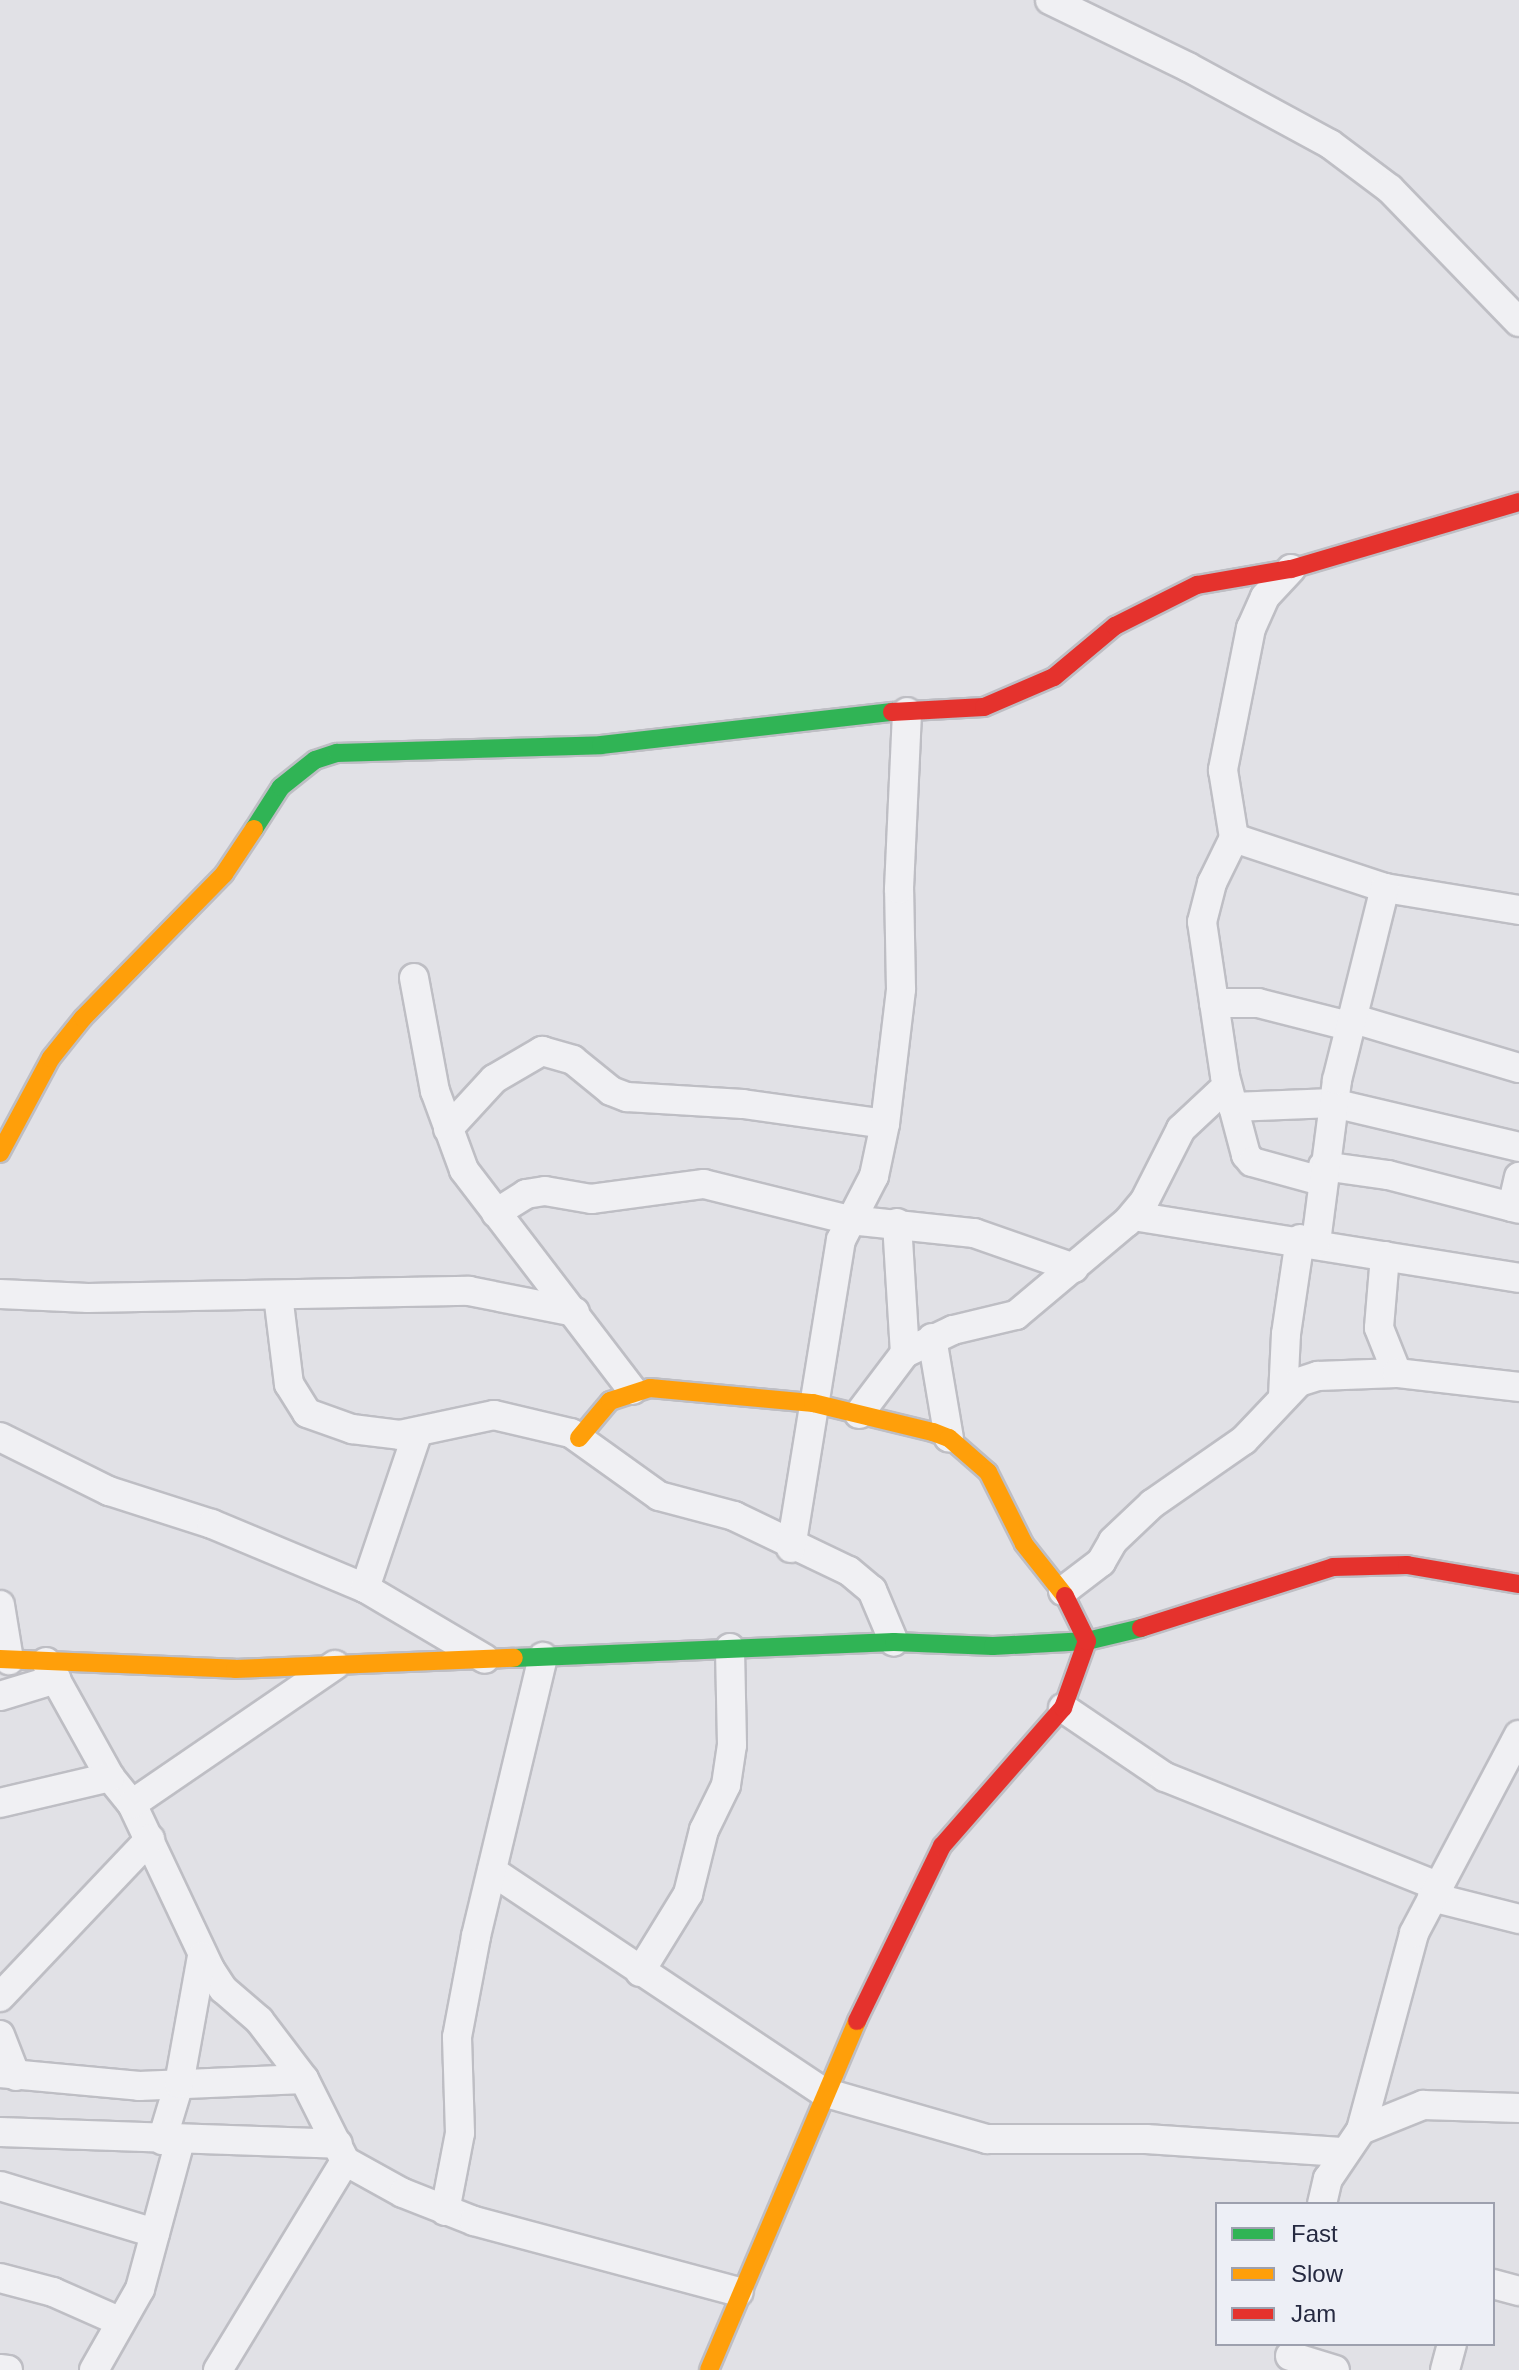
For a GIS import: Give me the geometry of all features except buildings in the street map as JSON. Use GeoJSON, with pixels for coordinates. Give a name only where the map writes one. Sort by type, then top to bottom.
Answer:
{"type":"FeatureCollection","features":[{"type":"Feature","properties":{"kind":"street"},"geometry":{"type":"LineString","coordinates":[[1050,0],[1188,67],[1330,144],[1390,189],[1519,322]]}},
{"type":"Feature","properties":{"kind":"street"},"geometry":{"type":"LineString","coordinates":[[0,1153],[51,1058],[75,1028],[224,874],[266,805],[315,760],[337,753],[601,745],[907,712],[960,711],[1017,696],[1054,677],[1115,626],[1153,603],[1197,585],[1291,569],[1519,502]]}},
{"type":"Feature","properties":{"kind":"street"},"geometry":{"type":"LineString","coordinates":[[1291,569],[1265,597],[1251,628],[1223,770],[1234,838],[1212,883],[1202,922],[1230,1097],[1249,1160],[1322,1173],[1388,1175],[1516,1208],[1519,1177]]}},
{"type":"Feature","properties":{"kind":"street"},"geometry":{"type":"LineString","coordinates":[[791,1548],[835,1268],[850,1220],[874,1176],[885,1124],[901,989],[899,889],[907,712]]}},
{"type":"Feature","properties":{"kind":"street"},"geometry":{"type":"LineString","coordinates":[[1234,838],[1385,888],[1519,910]]}},
{"type":"Feature","properties":{"kind":"street"},"geometry":{"type":"LineString","coordinates":[[1283,1397],[1333,1103],[1350,1022],[1385,888]]}},
{"type":"Feature","properties":{"kind":"street"},"geometry":{"type":"LineString","coordinates":[[414,978],[435,1091],[464,1170],[632,1390]]}},
{"type":"Feature","properties":{"kind":"street"},"geometry":{"type":"LineString","coordinates":[[1214,1003],[1258,1003],[1350,1022],[1519,1068]]}},
{"type":"Feature","properties":{"kind":"street"},"geometry":{"type":"LineString","coordinates":[[448,1129],[494,1079],[542,1051],[573,1060],[611,1091],[627,1097],[743,1104],[885,1124]]}},
{"type":"Feature","properties":{"kind":"street"},"geometry":{"type":"LineString","coordinates":[[859,1414],[905,1353],[932,1338],[1016,1315],[1074,1268],[1133,1216],[1181,1129],[1230,1097],[1333,1103],[1519,1147]]}},
{"type":"Feature","properties":{"kind":"street"},"geometry":{"type":"LineString","coordinates":[[496,1213],[526,1194],[545,1191],[591,1199],[704,1184],[850,1220],[974,1233],[1074,1268]]}},
{"type":"Feature","properties":{"kind":"street"},"geometry":{"type":"LineString","coordinates":[[1133,1216],[1308,1241],[1519,1278]]}},
{"type":"Feature","properties":{"kind":"street"},"geometry":{"type":"LineString","coordinates":[[897,1223],[905,1353]]}},
{"type":"Feature","properties":{"kind":"street"},"geometry":{"type":"LineString","coordinates":[[1385,1256],[1379,1328],[1397,1373]]}},
{"type":"Feature","properties":{"kind":"street"},"geometry":{"type":"LineString","coordinates":[[0,1294],[88,1298],[469,1291],[575,1312]]}},
{"type":"Feature","properties":{"kind":"street"},"geometry":{"type":"LineString","coordinates":[[278,1295],[289,1384],[299,1406],[321,1421],[352,1429],[417,1434],[463,1419],[510,1415],[579,1438],[659,1496],[734,1516],[791,1548],[849,1571],[872,1590],[894,1642]]}},
{"type":"Feature","properties":{"kind":"street"},"geometry":{"type":"LineString","coordinates":[[932,1338],[949,1438]]}},
{"type":"Feature","properties":{"kind":"street"},"geometry":{"type":"LineString","coordinates":[[1063,1591],[1101,1562],[1113,1541],[1152,1504],[1244,1440],[1299,1382],[1318,1376],[1397,1373],[1519,1387]]}},
{"type":"Feature","properties":{"kind":"street"},"geometry":{"type":"LineString","coordinates":[[579,1438],[610,1401],[632,1390],[650,1388],[813,1403],[949,1438],[988,1472],[1024,1544],[1063,1591],[1087,1641],[1063,1708],[942,1846],[823,2092],[709,2370]]}},
{"type":"Feature","properties":{"kind":"street"},"geometry":{"type":"LineString","coordinates":[[365,1588],[417,1434]]}},
{"type":"Feature","properties":{"kind":"street"},"geometry":{"type":"LineString","coordinates":[[0,1437],[109,1491],[212,1524],[365,1588],[485,1659]]}},
{"type":"Feature","properties":{"kind":"street"},"geometry":{"type":"LineString","coordinates":[[0,1605],[5,1660],[51,1670],[235,1669],[894,1642],[993,1646],[1087,1641],[1190,1616],[1270,1584],[1333,1567],[1407,1565],[1519,1584]]}},
{"type":"Feature","properties":{"kind":"street"},"geometry":{"type":"LineString","coordinates":[[640,1972],[688,1894],[704,1830],[726,1785],[732,1745],[730,1648]]}},
{"type":"Feature","properties":{"kind":"street"},"geometry":{"type":"LineString","coordinates":[[445,2211],[460,2133],[457,2037],[492,1871],[543,1657]]}},
{"type":"Feature","properties":{"kind":"street"},"geometry":{"type":"LineString","coordinates":[[132,1804],[335,1665]]}},
{"type":"Feature","properties":{"kind":"street"},"geometry":{"type":"LineString","coordinates":[[0,1696],[51,1670]]}},
{"type":"Feature","properties":{"kind":"street"},"geometry":{"type":"LineString","coordinates":[[51,1670],[110,1777],[132,1804],[202,1956],[223,1989],[259,2020],[304,2079],[341,2153]]}},
{"type":"Feature","properties":{"kind":"street"},"geometry":{"type":"LineString","coordinates":[[1063,1708],[1165,1777],[1435,1891],[1519,1919]]}},
{"type":"Feature","properties":{"kind":"street"},"geometry":{"type":"LineString","coordinates":[[1322,2202],[1328,2179],[1342,2152],[1361,2130],[1414,1933],[1519,1735]]}},
{"type":"Feature","properties":{"kind":"street"},"geometry":{"type":"LineString","coordinates":[[0,1803],[110,1777]]}},
{"type":"Feature","properties":{"kind":"street"},"geometry":{"type":"LineString","coordinates":[[0,1997],[150,1839]]}},
{"type":"Feature","properties":{"kind":"street"},"geometry":{"type":"LineString","coordinates":[[492,1871],[823,2092],[987,2139],[1146,2139],[1342,2152]]}},
{"type":"Feature","properties":{"kind":"street"},"geometry":{"type":"LineString","coordinates":[[94,2370],[143,2281],[155,2233],[202,1956]]}},
{"type":"Feature","properties":{"kind":"street"},"geometry":{"type":"LineString","coordinates":[[0,2035],[5,2079],[126,2085],[304,2079]]}},
{"type":"Feature","properties":{"kind":"street"},"geometry":{"type":"LineString","coordinates":[[1361,2130],[1423,2105],[1519,2108]]}},
{"type":"Feature","properties":{"kind":"street"},"geometry":{"type":"LineString","coordinates":[[0,2132],[341,2153],[445,2211],[739,2292]]}},
{"type":"Feature","properties":{"kind":"street"},"geometry":{"type":"LineString","coordinates":[[218,2370],[341,2153]]}},
{"type":"Feature","properties":{"kind":"street"},"geometry":{"type":"LineString","coordinates":[[0,2186],[155,2233]]}},
{"type":"Feature","properties":{"kind":"street"},"geometry":{"type":"LineString","coordinates":[[0,2278],[53,2292],[121,2322]]}},
{"type":"Feature","properties":{"kind":"street"},"geometry":{"type":"LineString","coordinates":[[1495,2285],[1519,2291]]}},
{"type":"Feature","properties":{"kind":"street"},"geometry":{"type":"LineString","coordinates":[[1445,2370],[1451,2346]]}},
{"type":"Feature","properties":{"kind":"street"},"geometry":{"type":"LineString","coordinates":[[1290,2357],[1335,2370]]}},
{"type":"Feature","properties":{"kind":"street"},"geometry":{"type":"LineString","coordinates":[[0,2369],[8,2370]]}},
{"type":"Feature","properties":{"kind":"traffic: fast"},"geometry":{"type":"LineString","coordinates":[[254,829],[281,787],[315,760],[337,753],[601,745],[892,712]]}},
{"type":"Feature","properties":{"kind":"traffic: fast"},"geometry":{"type":"LineString","coordinates":[[514,1658],[894,1642],[993,1646],[1087,1641],[1141,1628]]}},
{"type":"Feature","properties":{"kind":"traffic: slow"},"geometry":{"type":"LineString","coordinates":[[0,1153],[51,1058],[83,1018],[224,874],[254,829]]}},
{"type":"Feature","properties":{"kind":"traffic: slow"},"geometry":{"type":"LineString","coordinates":[[579,1438],[610,1401],[650,1388],[813,1403],[933,1432],[949,1438],[988,1472],[1024,1544],[1065,1596]]}},
{"type":"Feature","properties":{"kind":"traffic: slow"},"geometry":{"type":"LineString","coordinates":[[0,1659],[235,1669],[514,1658]]}},
{"type":"Feature","properties":{"kind":"traffic: slow"},"geometry":{"type":"LineString","coordinates":[[709,2370],[857,2021]]}},
{"type":"Feature","properties":{"kind":"traffic: jam"},"geometry":{"type":"LineString","coordinates":[[892,712],[984,707],[1054,677],[1115,626],[1197,585],[1291,569],[1519,502]]}},
{"type":"Feature","properties":{"kind":"traffic: jam"},"geometry":{"type":"LineString","coordinates":[[1141,1628],[1333,1567],[1407,1565],[1519,1584]]}},
{"type":"Feature","properties":{"kind":"traffic: jam"},"geometry":{"type":"LineString","coordinates":[[857,2021],[942,1846],[1063,1708],[1087,1641],[1065,1596]]}}]}
